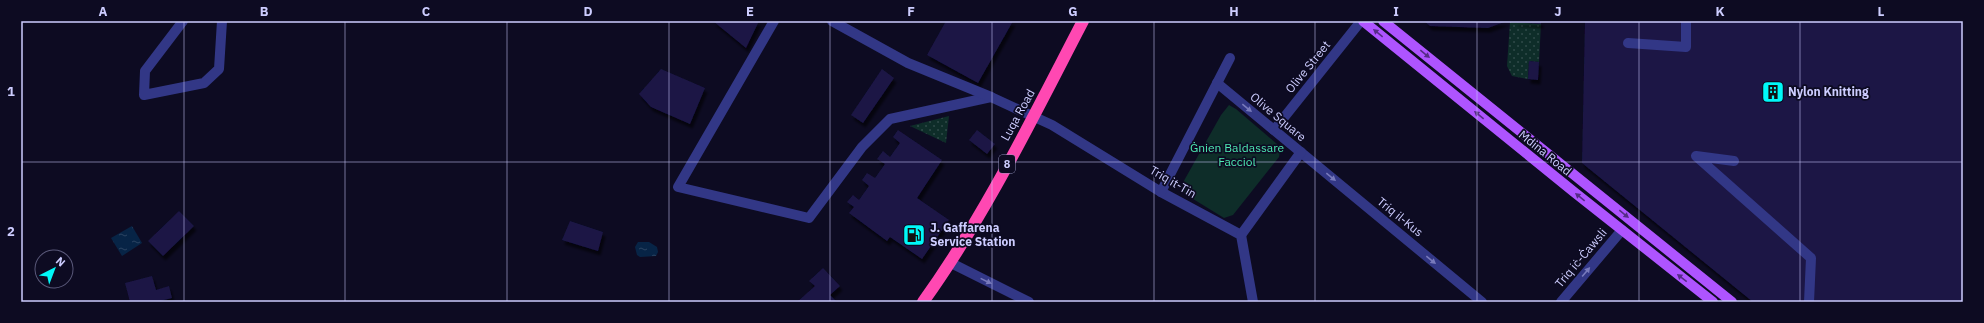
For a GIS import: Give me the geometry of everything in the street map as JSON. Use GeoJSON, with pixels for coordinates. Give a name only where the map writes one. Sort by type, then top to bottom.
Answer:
{"type":"FeatureCollection","features":[{"type":"Feature","properties":{"kind":"highway","name":"Luqa Road"},"geometry":{"type":"LineString","coordinates":[[924,302],[951,264],[1034,116],[1083,21]]}},
{"type":"Feature","properties":{"kind":"main road","name":"Mdina Road"},"geometry":{"type":"LineString","coordinates":[[1362,21],[1713,302]]}},
{"type":"Feature","properties":{"kind":"main road","name":"Mdina Road"},"geometry":{"type":"LineString","coordinates":[[1383,21],[1732,302]]}},
{"type":"Feature","properties":{"kind":"street"},"geometry":{"type":"LineString","coordinates":[[183,21],[145,71],[144,94],[204,83],[219,69],[222,21]]}},
{"type":"Feature","properties":{"kind":"street"},"geometry":{"type":"LineString","coordinates":[[774,21],[678,186],[809,218],[862,146],[890,119],[991,97]]}},
{"type":"Feature","properties":{"kind":"street","name":"Triq it-Tin"},"geometry":{"type":"LineString","coordinates":[[832,21],[908,62],[991,97],[1052,125],[1161,192],[1242,235]]}},
{"type":"Feature","properties":{"kind":"street","name":"Olive Street"},"geometry":{"type":"LineString","coordinates":[[1274,130],[1362,21]]}},
{"type":"Feature","properties":{"kind":"street"},"geometry":{"type":"LineString","coordinates":[[1628,43],[1686,47],[1686,21]]}},
{"type":"Feature","properties":{"kind":"street"},"geometry":{"type":"LineString","coordinates":[[1161,192],[1230,58]]}},
{"type":"Feature","properties":{"kind":"street","name":"Olive Square"},"geometry":{"type":"LineString","coordinates":[[1217,83],[1301,152],[1242,235]]}},
{"type":"Feature","properties":{"kind":"street","name":"Triq il-Kus"},"geometry":{"type":"LineString","coordinates":[[1301,152],[1482,302]]}},
{"type":"Feature","properties":{"kind":"street"},"geometry":{"type":"LineString","coordinates":[[1734,161],[1696,156],[1811,258],[1809,302]]}},
{"type":"Feature","properties":{"kind":"street","name":"Triq iċ-Ċawsli"},"geometry":{"type":"LineString","coordinates":[[1561,302],[1622,230]]}},
{"type":"Feature","properties":{"kind":"street"},"geometry":{"type":"LineString","coordinates":[[1242,235],[1253,302]]}},
{"type":"Feature","properties":{"kind":"street"},"geometry":{"type":"LineString","coordinates":[[951,264],[1029,302]]}},
{"type":"Feature","properties":{"kind":"green space"},"geometry":{"type":"Polygon","coordinates":[[[1510,22],[1541,24],[1539,62],[1529,61],[1528,79],[1512,76],[1507,66],[1510,22]]]}},
{"type":"Feature","properties":{"kind":"green space","name":"Ġnien Baldassare Facciol"},"geometry":{"type":"Polygon","coordinates":[[[1229,105],[1236,109],[1277,144],[1280,151],[1279,157],[1233,215],[1224,218],[1185,194],[1181,186],[1221,115],[1229,105]]]}},
{"type":"Feature","properties":{"kind":"green space"},"geometry":{"type":"Polygon","coordinates":[[[949,116],[946,143],[910,126],[949,116]]]}},
{"type":"Feature","properties":{"kind":"water"},"geometry":{"type":"Polygon","coordinates":[[[132,226],[142,243],[122,256],[111,238],[132,226]]]}},
{"type":"Feature","properties":{"kind":"water"},"geometry":{"type":"Polygon","coordinates":[[[638,242],[649,242],[657,247],[658,252],[656,256],[640,257],[637,255],[635,247],[638,242]]]}},
{"type":"Feature","properties":{"kind":"building"},"geometry":{"type":"Polygon","coordinates":[[[713,21],[759,21],[746,48],[713,21]]]}},
{"type":"Feature","properties":{"kind":"building"},"geometry":{"type":"Polygon","coordinates":[[[946,21],[1013,21],[978,83],[927,55],[946,21]]]}},
{"type":"Feature","properties":{"kind":"building"},"geometry":{"type":"Polygon","coordinates":[[[1424,21],[1507,21],[1488,28],[1430,26],[1424,21]]]}},
{"type":"Feature","properties":{"kind":"building"},"geometry":{"type":"Polygon","coordinates":[[[1541,21],[1541,24],[1516,22],[1541,21]]]}},
{"type":"Feature","properties":{"kind":"building","name":"Nylon Knitting"},"geometry":{"type":"Polygon","coordinates":[[[1585,21],[1963,21],[1963,302],[1753,302],[1582,163],[1585,21]]]}},
{"type":"Feature","properties":{"kind":"building"},"geometry":{"type":"Polygon","coordinates":[[[1529,61],[1539,62],[1538,80],[1528,79],[1529,61]]]}},
{"type":"Feature","properties":{"kind":"building"},"geometry":{"type":"Polygon","coordinates":[[[661,69],[705,88],[690,124],[651,107],[639,94],[661,69]]]}},
{"type":"Feature","properties":{"kind":"building"},"geometry":{"type":"Polygon","coordinates":[[[882,69],[894,78],[863,123],[851,115],[882,69]]]}},
{"type":"Feature","properties":{"kind":"building"},"geometry":{"type":"Polygon","coordinates":[[[898,130],[942,160],[917,198],[949,220],[922,259],[890,237],[887,241],[849,213],[854,207],[847,202],[853,195],[859,200],[869,186],[862,180],[867,173],[875,178],[885,164],[877,159],[883,151],[890,157],[900,143],[893,137],[898,130]]]}},
{"type":"Feature","properties":{"kind":"building"},"geometry":{"type":"Polygon","coordinates":[[[977,130],[995,144],[987,154],[969,140],[977,130]]]}},
{"type":"Feature","properties":{"kind":"building"},"geometry":{"type":"Polygon","coordinates":[[[179,211],[194,226],[163,256],[148,241],[179,211]]]}},
{"type":"Feature","properties":{"kind":"building"},"geometry":{"type":"Polygon","coordinates":[[[570,221],[603,232],[598,251],[562,240],[570,221]]]}},
{"type":"Feature","properties":{"kind":"building"},"geometry":{"type":"Polygon","coordinates":[[[823,268],[840,286],[830,295],[836,301],[797,302],[815,286],[809,281],[823,268]]]}},
{"type":"Feature","properties":{"kind":"building"},"geometry":{"type":"Polygon","coordinates":[[[152,276],[156,290],[169,286],[172,298],[156,302],[130,302],[125,283],[152,276]]]}},
{"type":"Feature","properties":{"kind":"place","name":"Nylon Knitting"},"geometry":{"type":"Point","coordinates":[1773,92]}},
{"type":"Feature","properties":{"kind":"place","name":"J. Gaffarena Service Station"},"geometry":{"type":"Point","coordinates":[914,235]}}]}
